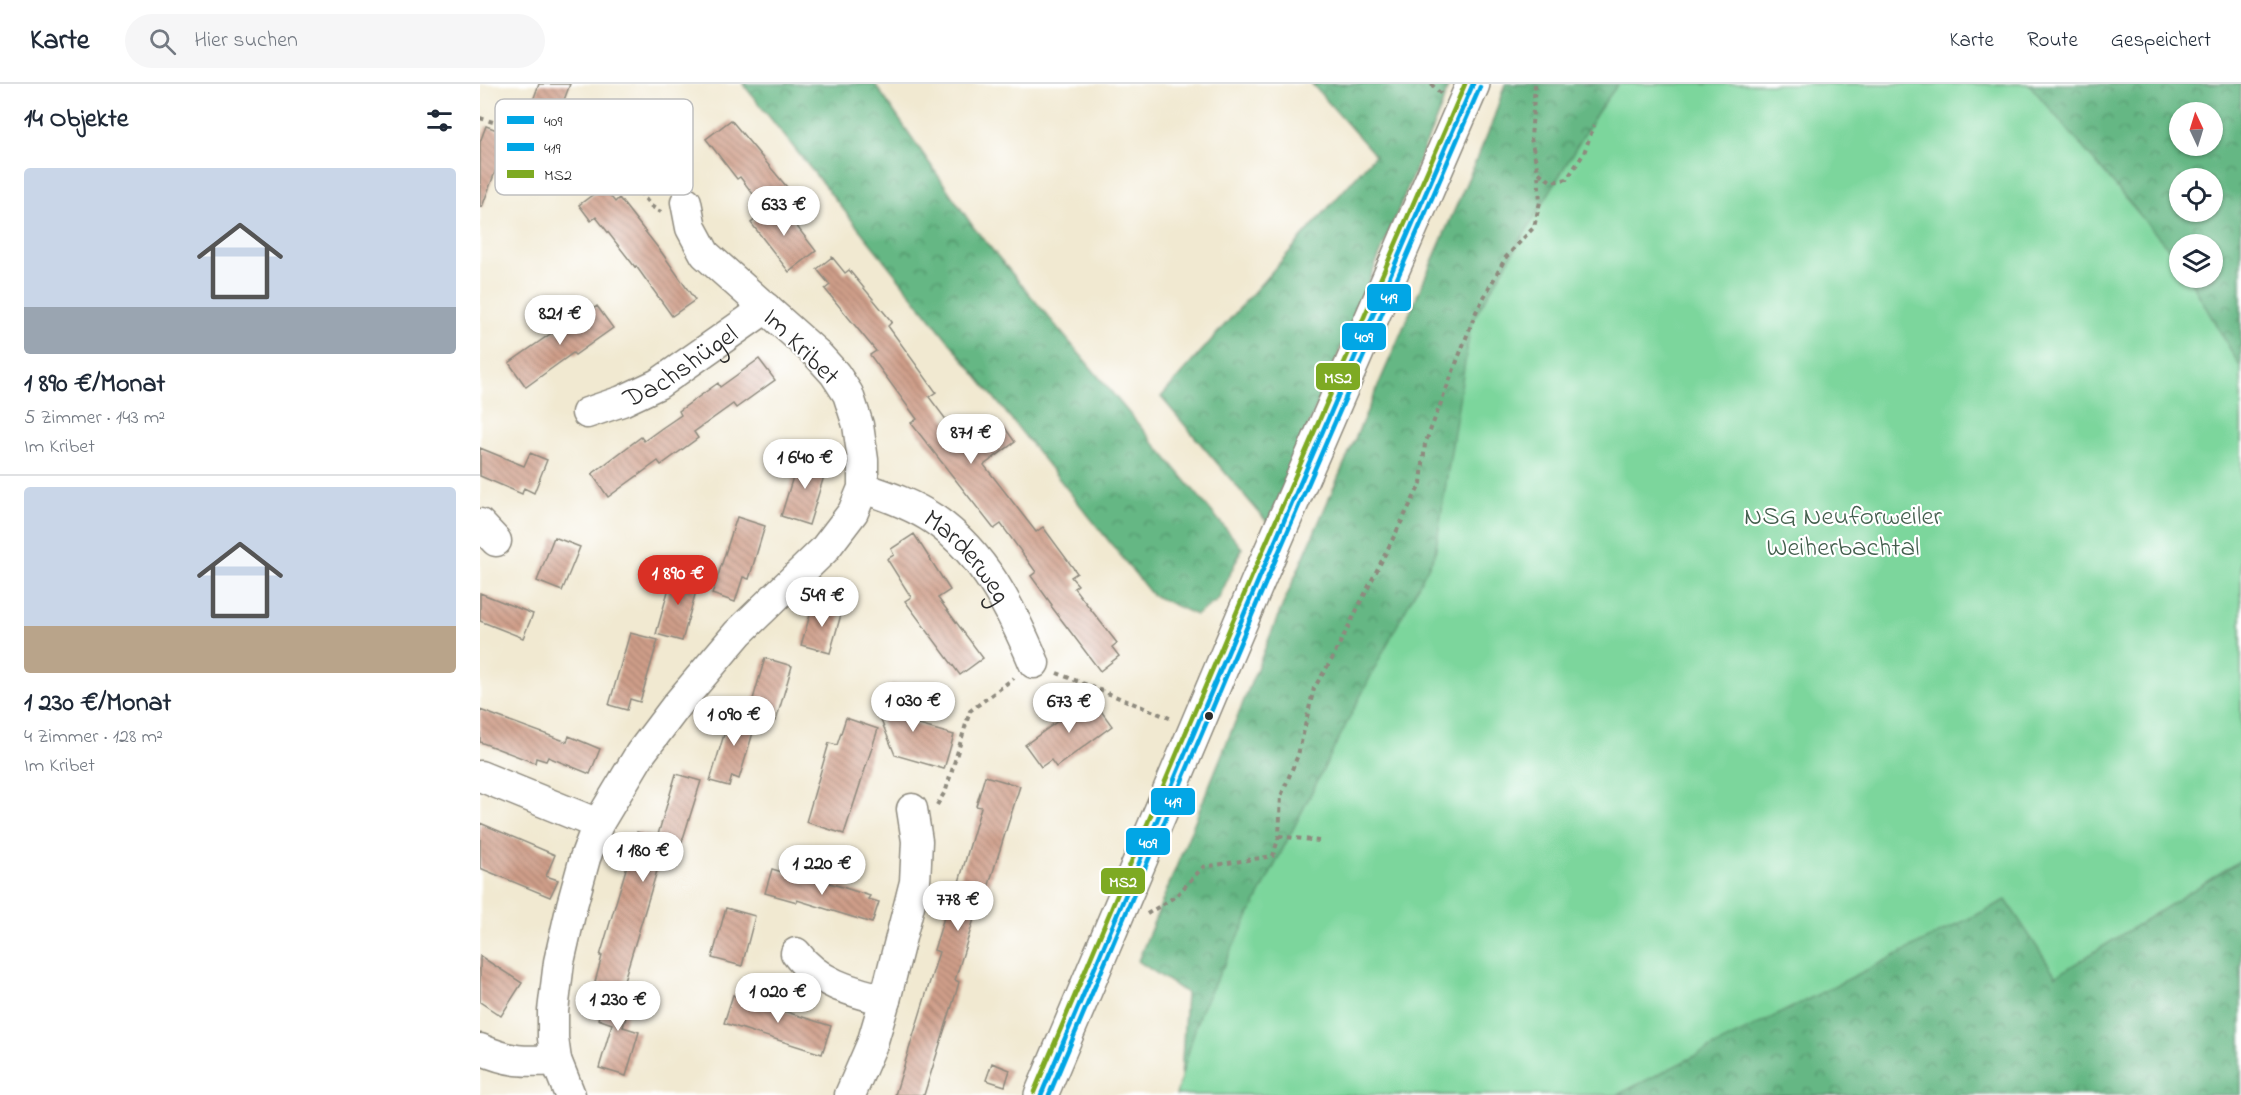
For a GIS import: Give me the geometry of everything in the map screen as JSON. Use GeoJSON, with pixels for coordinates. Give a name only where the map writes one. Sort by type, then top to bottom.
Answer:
{"type":"FeatureCollection","features":[{"type":"Feature","properties":{"kind":"main road"},"geometry":{"type":"LineString","coordinates":[[1041,1095],[1261,574],[1473,84]]}},
{"type":"Feature","properties":{"kind":"street","name":"Im Kribet"},"geometry":{"type":"LineString","coordinates":[[570,1095],[556,1060],[553,1011],[559,962],[572,905],[585,858],[598,824],[640,754],[677,705],[738,633],[824,550],[853,512],[863,488],[863,460],[858,425],[848,394],[835,374],[816,353],[705,254],[688,215]]}},
{"type":"Feature","properties":{"kind":"street","name":"Dachshügel"},"geometry":{"type":"LineString","coordinates":[[587,413],[622,401],[658,384],[766,308]]}},
{"type":"Feature","properties":{"kind":"street","name":"Marderweg"},"geometry":{"type":"LineString","coordinates":[[863,488],[897,500],[935,520],[962,543],[993,581],[1017,622],[1034,663]]}},
{"type":"Feature","properties":{"kind":"street"},"geometry":{"type":"LineString","coordinates":[[480,776],[598,824]]}},
{"type":"Feature","properties":{"kind":"street"},"geometry":{"type":"LineString","coordinates":[[850,1095],[872,1044],[915,882],[917,840],[912,809]]}},
{"type":"Feature","properties":{"kind":"street"},"geometry":{"type":"LineString","coordinates":[[795,953],[805,966],[818,976],[843,989],[885,1000]]}},
{"type":"Feature","properties":{"kind":"street"},"geometry":{"type":"LineString","coordinates":[[480,1049],[502,1059],[528,1062],[556,1060]]}},
{"type":"Feature","properties":{"kind":"path"},"geometry":{"type":"LineString","coordinates":[[1146,915],[1176,896],[1203,867],[1274,856],[1279,836],[1281,796],[1298,755],[1314,688],[1332,659],[1421,483],[1425,444],[1476,312],[1506,257],[1534,227],[1540,202],[1538,172],[1531,138],[1535,84]]}},
{"type":"Feature","properties":{"kind":"path"},"geometry":{"type":"LineString","coordinates":[[480,118],[495,123]]}},
{"type":"Feature","properties":{"kind":"path"},"geometry":{"type":"LineString","coordinates":[[1538,172],[1552,182],[1567,179],[1584,153],[1594,125]]}},
{"type":"Feature","properties":{"kind":"path"},"geometry":{"type":"LineString","coordinates":[[642,195],[651,206],[688,215]]}},
{"type":"Feature","properties":{"kind":"path"},"geometry":{"type":"LineString","coordinates":[[917,840],[946,790],[970,711],[1034,663],[1196,728]]}},
{"type":"Feature","properties":{"kind":"path"},"geometry":{"type":"LineString","coordinates":[[1279,836],[1319,841]]}},
{"type":"Feature","properties":{"kind":"green space"},"geometry":{"type":"Polygon","coordinates":[[[743,84],[875,84],[974,228],[1242,548],[1218,600],[1196,615],[1152,595],[743,84]]]}},
{"type":"Feature","properties":{"kind":"green space"},"geometry":{"type":"Polygon","coordinates":[[[1312,84],[1449,84],[1268,523],[1161,397],[1375,155],[1312,84]]]}},
{"type":"Feature","properties":{"kind":"green space"},"geometry":{"type":"Polygon","coordinates":[[[1505,84],[1680,84],[1501,464],[1180,1095],[1186,993],[1138,961],[1281,609],[1491,126],[1505,84]]]}},
{"type":"Feature","properties":{"kind":"green space","name":"NSG Neuforweiler Weiherbachtal"},"geometry":{"type":"Polygon","coordinates":[[[1618,84],[2029,84],[2169,249],[2169,288],[2195,288],[2241,368],[2241,860],[2056,976],[2006,900],[1617,1095],[1176,1095],[1200,1012],[1435,554],[1471,323],[1597,113],[1618,84]]]}},
{"type":"Feature","properties":{"kind":"green space","name":"NSG Neuforweiler Weiherbachtal"},"geometry":{"type":"Polygon","coordinates":[[[1810,84],[2241,84],[2241,1095],[2154,1095],[2153,1093],[2149,1095],[1397,1095],[1810,84]]]}},
{"type":"Feature","properties":{"kind":"building"},"geometry":{"type":"Polygon","coordinates":[[[539,84],[570,84],[564,99],[534,99],[539,84]]]}},
{"type":"Feature","properties":{"kind":"building"},"geometry":{"type":"Polygon","coordinates":[[[731,120],[791,192],[766,211],[706,139],[731,120]]]}},
{"type":"Feature","properties":{"kind":"building"},"geometry":{"type":"Polygon","coordinates":[[[486,126],[495,129],[495,172],[482,207],[480,207],[480,142],[486,126]]]}},
{"type":"Feature","properties":{"kind":"building"},"geometry":{"type":"Polygon","coordinates":[[[592,195],[609,195],[615,202],[619,198],[695,300],[672,316],[636,266],[596,217],[591,221],[579,205],[592,195]]]}},
{"type":"Feature","properties":{"kind":"building"},"geometry":{"type":"Polygon","coordinates":[[[778,202],[816,251],[789,272],[751,223],[778,202]]]}},
{"type":"Feature","properties":{"kind":"building"},"geometry":{"type":"Polygon","coordinates":[[[832,257],[845,273],[849,270],[892,322],[888,326],[936,392],[929,397],[971,453],[1005,428],[1015,442],[984,465],[1036,532],[1043,527],[1077,573],[1071,577],[1078,585],[1074,588],[1117,643],[1112,647],[1119,656],[1100,671],[1051,606],[1031,576],[1036,572],[1001,524],[994,529],[911,423],[917,419],[870,355],[876,351],[825,289],[830,285],[817,269],[832,257]]]}},
{"type":"Feature","properties":{"kind":"building"},"geometry":{"type":"Polygon","coordinates":[[[597,306],[613,328],[526,387],[509,363],[556,330],[559,334],[597,306]]]}},
{"type":"Feature","properties":{"kind":"building"},"geometry":{"type":"Polygon","coordinates":[[[759,359],[775,380],[736,408],[733,404],[694,432],[698,438],[661,465],[658,461],[608,497],[592,474],[641,437],[644,441],[681,415],[679,411],[718,383],[720,387],[759,359]]]}},
{"type":"Feature","properties":{"kind":"building"},"geometry":{"type":"Polygon","coordinates":[[[480,448],[524,466],[530,453],[547,460],[534,493],[524,488],[522,494],[480,476],[480,448]]]}},
{"type":"Feature","properties":{"kind":"building"},"geometry":{"type":"Polygon","coordinates":[[[800,454],[828,463],[809,525],[781,516],[800,454]]]}},
{"type":"Feature","properties":{"kind":"building"},"geometry":{"type":"Polygon","coordinates":[[[737,517],[765,526],[749,579],[743,577],[735,602],[712,594],[737,517]]]}},
{"type":"Feature","properties":{"kind":"building"},"geometry":{"type":"Polygon","coordinates":[[[914,534],[950,590],[938,598],[983,658],[960,675],[905,601],[911,597],[887,559],[894,555],[891,549],[914,534]]]}},
{"type":"Feature","properties":{"kind":"building"},"geometry":{"type":"Polygon","coordinates":[[[554,537],[580,547],[562,591],[537,581],[554,537]]]}},
{"type":"Feature","properties":{"kind":"building"},"geometry":{"type":"Polygon","coordinates":[[[674,570],[700,577],[682,641],[656,634],[674,570]]]}},
{"type":"Feature","properties":{"kind":"building"},"geometry":{"type":"Polygon","coordinates":[[[480,593],[533,614],[523,638],[480,621],[480,593]]]}},
{"type":"Feature","properties":{"kind":"building"},"geometry":{"type":"Polygon","coordinates":[[[816,603],[842,611],[830,653],[801,645],[816,603]]]}},
{"type":"Feature","properties":{"kind":"building"},"geometry":{"type":"Polygon","coordinates":[[[630,633],[658,640],[640,702],[630,699],[627,710],[609,705],[630,633]]]}},
{"type":"Feature","properties":{"kind":"building"},"geometry":{"type":"Polygon","coordinates":[[[765,658],[792,666],[776,721],[749,713],[765,658]]]}},
{"type":"Feature","properties":{"kind":"building"},"geometry":{"type":"Polygon","coordinates":[[[892,684],[911,690],[902,720],[954,735],[944,769],[895,755],[878,713],[884,715],[892,684]]]}},
{"type":"Feature","properties":{"kind":"building"},"geometry":{"type":"Polygon","coordinates":[[[1091,697],[1112,726],[1056,767],[1051,760],[1041,767],[1025,745],[1091,697]]]}},
{"type":"Feature","properties":{"kind":"building"},"geometry":{"type":"Polygon","coordinates":[[[732,708],[758,716],[739,779],[732,776],[729,786],[710,781],[732,708]]]}},
{"type":"Feature","properties":{"kind":"building"},"geometry":{"type":"Polygon","coordinates":[[[480,710],[567,742],[569,736],[600,749],[590,774],[548,757],[546,761],[536,758],[535,763],[480,742],[480,710]]]}},
{"type":"Feature","properties":{"kind":"building"},"geometry":{"type":"Polygon","coordinates":[[[846,718],[878,729],[844,834],[806,822],[829,743],[837,745],[846,718]]]}},
{"type":"Feature","properties":{"kind":"building"},"geometry":{"type":"Polygon","coordinates":[[[676,774],[701,781],[681,845],[666,841],[621,990],[595,982],[602,956],[600,956],[637,832],[657,838],[676,774]]]}},
{"type":"Feature","properties":{"kind":"building"},"geometry":{"type":"Polygon","coordinates":[[[985,776],[1020,786],[987,891],[983,890],[955,980],[959,982],[924,1095],[895,1095],[939,952],[934,950],[953,888],[957,889],[981,807],[976,806],[985,776]]]}},
{"type":"Feature","properties":{"kind":"building"},"geometry":{"type":"Polygon","coordinates":[[[480,823],[555,855],[546,876],[558,880],[550,897],[480,868],[480,823]]]}},
{"type":"Feature","properties":{"kind":"building"},"geometry":{"type":"Polygon","coordinates":[[[772,869],[819,883],[820,880],[870,896],[868,899],[879,902],[872,923],[797,900],[797,902],[765,893],[772,869]]]}},
{"type":"Feature","properties":{"kind":"building"},"geometry":{"type":"Polygon","coordinates":[[[726,908],[755,916],[742,966],[712,958],[726,908]]]}},
{"type":"Feature","properties":{"kind":"building"},"geometry":{"type":"Polygon","coordinates":[[[480,956],[522,983],[501,1016],[480,1002],[480,956]]]}},
{"type":"Feature","properties":{"kind":"building"},"geometry":{"type":"Polygon","coordinates":[[[608,986],[633,994],[623,1027],[639,1032],[626,1076],[599,1068],[612,1024],[598,1019],[608,986]]]}},
{"type":"Feature","properties":{"kind":"building"},"geometry":{"type":"Polygon","coordinates":[[[733,995],[831,1026],[822,1054],[724,1023],[733,995]]]}},
{"type":"Feature","properties":{"kind":"building"},"geometry":{"type":"Polygon","coordinates":[[[992,1063],[1010,1070],[1005,1086],[986,1080],[992,1063]]]}},
{"type":"Feature","properties":{"kind":"transit line","name":"MS2"},"geometry":{"type":"LineString","coordinates":[[1034,1092],[1254,571],[1465,84]]}},
{"type":"Feature","properties":{"kind":"transit line","name":"409"},"geometry":{"type":"LineString","coordinates":[[1041,1095],[1261,574],[1473,84]]}},
{"type":"Feature","properties":{"kind":"transit line","name":"419"},"geometry":{"type":"LineString","coordinates":[[1049,1095],[1268,577],[1480,87]]}}]}
